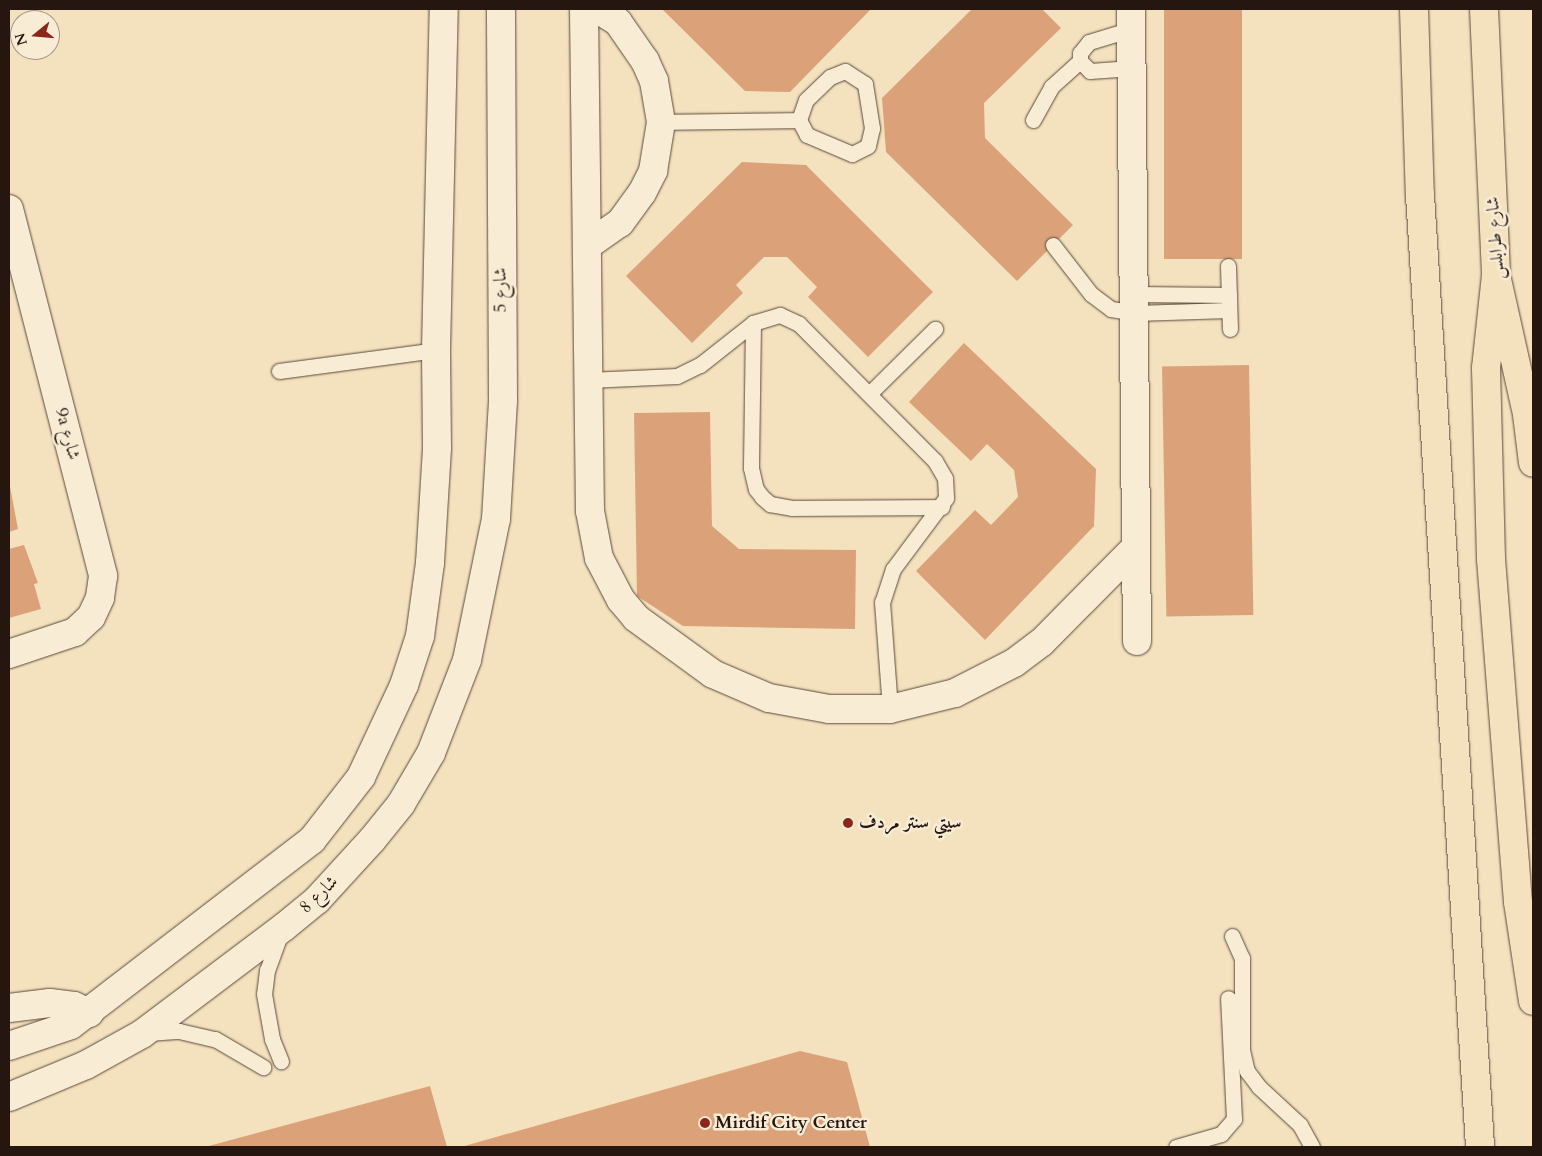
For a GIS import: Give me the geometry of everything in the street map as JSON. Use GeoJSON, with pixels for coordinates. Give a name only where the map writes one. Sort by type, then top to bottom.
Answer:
{"type":"FeatureCollection","features":[{"type":"Feature","properties":{"kind":"highway"},"geometry":{"type":"LineString","coordinates":[[1414,9],[1420,195],[1480,1147]]}},
{"type":"Feature","properties":{"kind":"highway","name":"شارع طرابلس"},"geometry":{"type":"LineString","coordinates":[[1484,9],[1496,275],[1524,397],[1533,463]]}},
{"type":"Feature","properties":{"kind":"highway"},"geometry":{"type":"LineString","coordinates":[[1496,275],[1486,368],[1491,559],[1518,902],[1533,1001]]}},
{"type":"Feature","properties":{"kind":"street"},"geometry":{"type":"LineString","coordinates":[[9,1046],[72,1025],[278,869],[334,814],[361,778],[404,685],[420,636],[430,563],[437,448],[436,350],[444,9]]}},
{"type":"Feature","properties":{"kind":"street","name":"شارع 5"},"geometry":{"type":"LineString","coordinates":[[488,570],[502,455],[501,9]]}},
{"type":"Feature","properties":{"kind":"street"},"geometry":{"type":"LineString","coordinates":[[584,9],[588,380],[593,535],[608,580],[636,618],[713,674],[770,698],[829,710],[890,709],[955,693],[1014,663],[1041,643],[1135,548]]}},
{"type":"Feature","properties":{"kind":"street"},"geometry":{"type":"LineString","coordinates":[[588,245],[620,222],[642,193],[653,171],[661,122],[654,81],[645,61],[618,22],[597,9]]}},
{"type":"Feature","properties":{"kind":"street"},"geometry":{"type":"LineString","coordinates":[[1132,19],[1137,641]]}},
{"type":"Feature","properties":{"kind":"street","name":"9a شارع"},"geometry":{"type":"LineString","coordinates":[[9,209],[103,576],[100,598],[91,617],[75,632],[56,641],[9,654]]}},
{"type":"Feature","properties":{"kind":"street","name":"شارع 8"},"geometry":{"type":"LineString","coordinates":[[9,1097],[86,1065],[142,1034],[317,900],[372,840],[401,804],[431,753],[467,660],[488,570]]}},
{"type":"Feature","properties":{"kind":"street"},"geometry":{"type":"LineString","coordinates":[[9,1008],[50,1003],[74,1006],[89,1013]]}},
{"type":"Feature","properties":{"kind":"lane"},"geometry":{"type":"LineString","coordinates":[[1033,120],[1051,87],[1080,61],[1083,46],[1132,19]]}},
{"type":"Feature","properties":{"kind":"lane"},"geometry":{"type":"LineString","coordinates":[[1080,61],[1090,71],[1132,68]]}},
{"type":"Feature","properties":{"kind":"lane"},"geometry":{"type":"LineString","coordinates":[[837,72],[853,73],[865,84],[872,137],[861,152],[843,152],[814,139],[807,135],[800,120],[806,100],[837,72]]}},
{"type":"Feature","properties":{"kind":"lane"},"geometry":{"type":"LineString","coordinates":[[661,122],[800,120]]}},
{"type":"Feature","properties":{"kind":"lane"},"geometry":{"type":"LineString","coordinates":[[1053,245],[1100,303],[1123,313],[1135,304],[1229,303]]}},
{"type":"Feature","properties":{"kind":"lane"},"geometry":{"type":"LineString","coordinates":[[1228,266],[1230,329]]}},
{"type":"Feature","properties":{"kind":"lane"},"geometry":{"type":"LineString","coordinates":[[588,380],[677,376],[700,365],[752,323],[770,315],[790,318],[869,394],[942,469],[947,488],[942,508],[894,568],[886,584],[882,620],[890,709]]}},
{"type":"Feature","properties":{"kind":"lane"},"geometry":{"type":"LineString","coordinates":[[752,323],[751,468],[756,489],[762,497],[770,504],[792,508],[942,508]]}},
{"type":"Feature","properties":{"kind":"lane"},"geometry":{"type":"LineString","coordinates":[[869,394],[935,328]]}},
{"type":"Feature","properties":{"kind":"lane"},"geometry":{"type":"LineString","coordinates":[[279,371],[436,350]]}},
{"type":"Feature","properties":{"kind":"lane"},"geometry":{"type":"LineString","coordinates":[[281,1061],[272,1039],[264,994],[274,948],[284,927]]}},
{"type":"Feature","properties":{"kind":"lane"},"geometry":{"type":"LineString","coordinates":[[1232,936],[1242,958],[1242,1050],[1247,1071],[1259,1088],[1300,1125],[1312,1147]]}},
{"type":"Feature","properties":{"kind":"lane"},"geometry":{"type":"LineString","coordinates":[[1176,1147],[1221,1134],[1234,1119],[1228,998]]}},
{"type":"Feature","properties":{"kind":"lane"},"geometry":{"type":"LineString","coordinates":[[142,1034],[197,1034],[232,1046],[263,1066]]}},
{"type":"Feature","properties":{"kind":"building"},"geometry":{"type":"Polygon","coordinates":[[[662,9],[871,9],[790,92],[745,91],[662,9]]]}},
{"type":"Feature","properties":{"kind":"building"},"geometry":{"type":"Polygon","coordinates":[[[972,9],[1042,9],[1061,28],[984,103],[985,138],[1073,225],[1017,281],[886,152],[882,98],[972,9]]]}},
{"type":"Feature","properties":{"kind":"building"},"geometry":{"type":"Polygon","coordinates":[[[1164,9],[1242,9],[1242,259],[1164,259],[1164,9]]]}},
{"type":"Feature","properties":{"kind":"building"},"geometry":{"type":"Polygon","coordinates":[[[742,162],[806,165],[933,292],[868,357],[808,297],[817,287],[787,257],[764,257],[736,285],[743,293],[692,343],[626,276],[742,162]]]}},
{"type":"Feature","properties":{"kind":"building"},"geometry":{"type":"Polygon","coordinates":[[[964,343],[1096,469],[1094,526],[985,640],[916,571],[975,510],[991,525],[1018,497],[1014,470],[987,444],[971,461],[909,402],[964,343]]]}},
{"type":"Feature","properties":{"kind":"building"},"geometry":{"type":"Polygon","coordinates":[[[1249,365],[1253,615],[1166,616],[1162,367],[1249,365]]]}},
{"type":"Feature","properties":{"kind":"building"},"geometry":{"type":"Polygon","coordinates":[[[710,412],[712,526],[739,549],[856,550],[855,629],[683,626],[637,596],[634,413],[710,412]]]}},
{"type":"Feature","properties":{"kind":"building"},"geometry":{"type":"Polygon","coordinates":[[[9,481],[18,529],[9,532],[9,481]]]}},
{"type":"Feature","properties":{"kind":"building"},"geometry":{"type":"Polygon","coordinates":[[[24,545],[38,583],[34,584],[41,609],[9,618],[9,549],[24,545]]]}},
{"type":"Feature","properties":{"kind":"building","name":"Mirdif City Center"},"geometry":{"type":"Polygon","coordinates":[[[800,1051],[847,1062],[870,1147],[461,1147],[800,1051]]]}},
{"type":"Feature","properties":{"kind":"building"},"geometry":{"type":"Polygon","coordinates":[[[430,1086],[447,1147],[205,1147],[430,1086]]]}},
{"type":"Feature","properties":{"kind":"place","name":"سيتي سنتر مردف"},"geometry":{"type":"Point","coordinates":[848,823]}},
{"type":"Feature","properties":{"kind":"place","name":"Mirdif City Center"},"geometry":{"type":"Point","coordinates":[705,1123]}}]}
